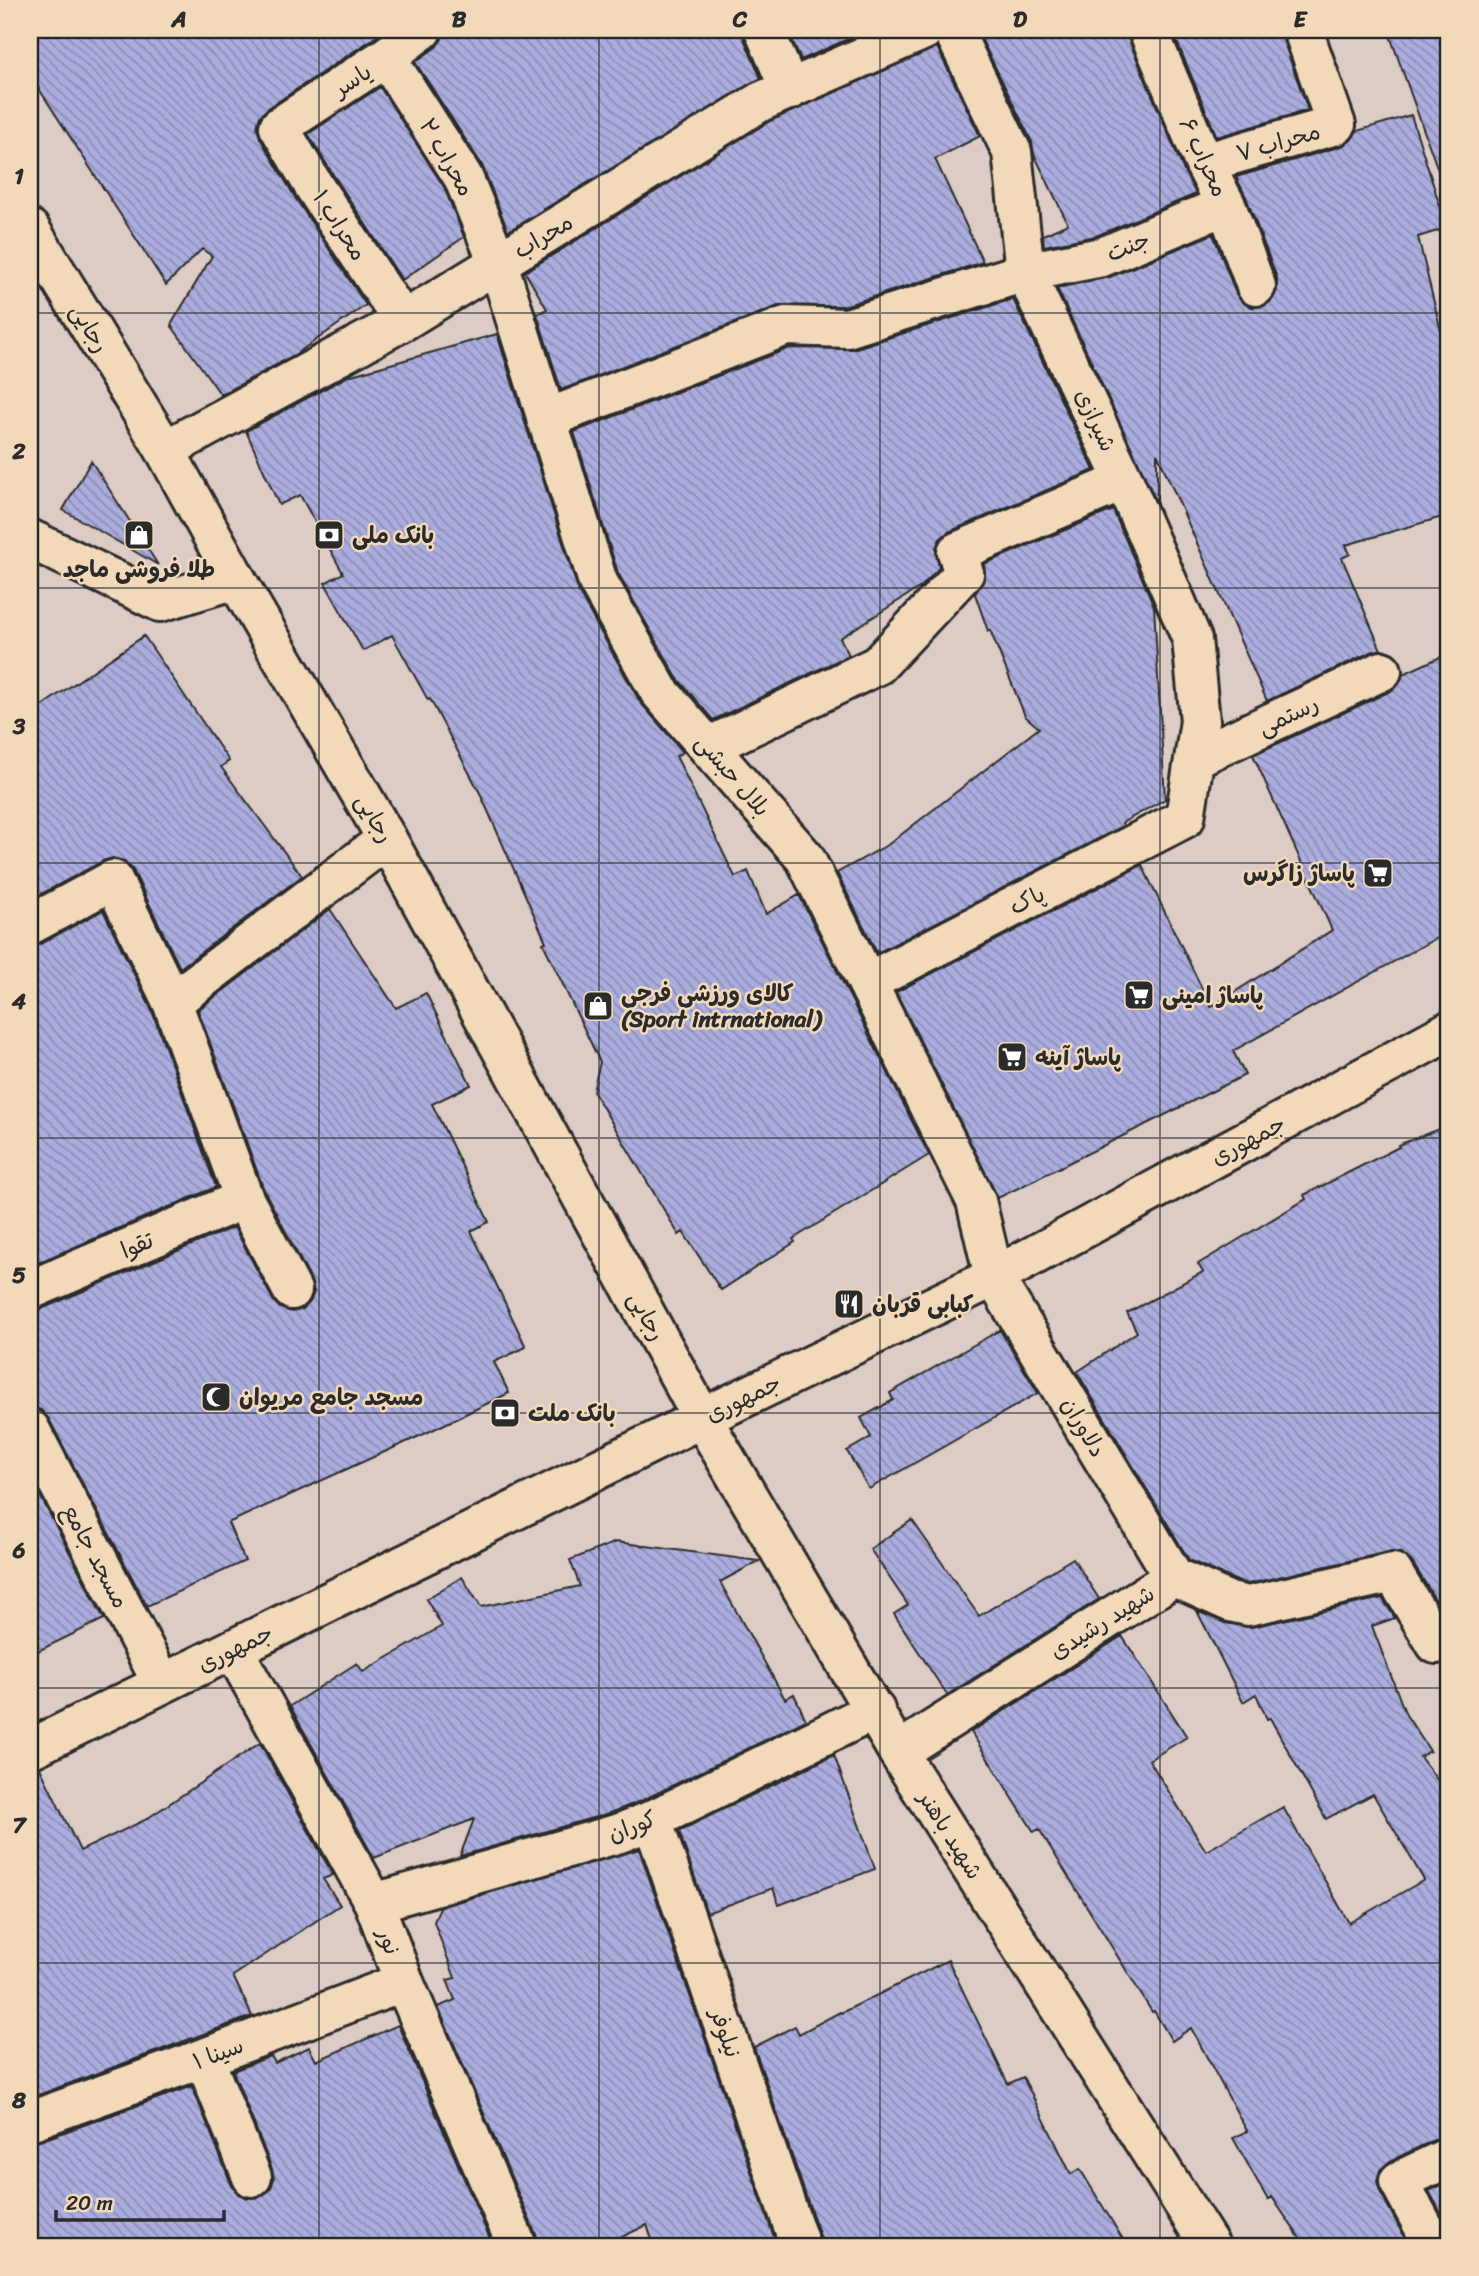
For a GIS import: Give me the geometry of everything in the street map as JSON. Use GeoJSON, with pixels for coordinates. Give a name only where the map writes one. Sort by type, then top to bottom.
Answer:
{"type":"FeatureCollection","features":[{"type":"Feature","properties":{"kind":"street","name":"یاسر"},"geometry":{"type":"LineString","coordinates":[[279,127],[386,57],[422,30]]}},
{"type":"Feature","properties":{"kind":"street"},"geometry":{"type":"LineString","coordinates":[[764,30],[790,90]]}},
{"type":"Feature","properties":{"kind":"street","name":"محراب"},"geometry":{"type":"LineString","coordinates":[[164,450],[403,321],[760,102],[790,90],[878,38],[924,30]]}},
{"type":"Feature","properties":{"kind":"street","name":"شیرازی"},"geometry":{"type":"LineString","coordinates":[[953,30],[1012,152],[1025,272],[1124,481],[1192,639],[1200,721],[1185,818]]}},
{"type":"Feature","properties":{"kind":"street","name":"محراب ۶"},"geometry":{"type":"LineString","coordinates":[[1149,30],[1204,163],[1226,205],[1256,286]]}},
{"type":"Feature","properties":{"kind":"street","name":"محراب ۷"},"geometry":{"type":"LineString","coordinates":[[1204,163],[1336,125],[1303,30]]}},
{"type":"Feature","properties":{"kind":"street","name":"محراب ۲"},"geometry":{"type":"LineString","coordinates":[[386,57],[463,177],[498,263]]}},
{"type":"Feature","properties":{"kind":"street","name":"محراب ۱"},"geometry":{"type":"LineString","coordinates":[[279,127],[315,188],[403,321]]}},
{"type":"Feature","properties":{"kind":"street","name":"جنت"},"geometry":{"type":"LineString","coordinates":[[546,419],[786,326],[847,328],[1025,272],[1102,257],[1226,205]]}},
{"type":"Feature","properties":{"kind":"street","name":"رجایی"},"geometry":{"type":"LineString","coordinates":[[30,229],[164,450],[387,839],[702,1418]]}},
{"type":"Feature","properties":{"kind":"street","name":"بلال حبشی"},"geometry":{"type":"LineString","coordinates":[[498,263],[598,582],[659,691],[805,858],[976,1201],[994,1277]]}},
{"type":"Feature","properties":{"kind":"street"},"geometry":{"type":"LineString","coordinates":[[708,747],[878,665],[964,573],[957,552],[1124,481]]}},
{"type":"Feature","properties":{"kind":"street"},"geometry":{"type":"LineString","coordinates":[[30,538],[160,601],[236,579]]}},
{"type":"Feature","properties":{"kind":"street","name":"رستمی"},"geometry":{"type":"LineString","coordinates":[[1195,758],[1382,671]]}},
{"type":"Feature","properties":{"kind":"street","name":"پاک"},"geometry":{"type":"LineString","coordinates":[[868,982],[1185,818]]}},
{"type":"Feature","properties":{"kind":"street"},"geometry":{"type":"LineString","coordinates":[[172,1002],[387,839]]}},
{"type":"Feature","properties":{"kind":"street"},"geometry":{"type":"LineString","coordinates":[[30,925],[113,880],[172,1002],[244,1199],[292,1290]]}},
{"type":"Feature","properties":{"kind":"street","name":"جمهوری"},"geometry":{"type":"LineString","coordinates":[[30,1749],[994,1277],[1449,1031]]}},
{"type":"Feature","properties":{"kind":"street","name":"تقوا"},"geometry":{"type":"LineString","coordinates":[[30,1290],[244,1199]]}},
{"type":"Feature","properties":{"kind":"street","name":"دلاوران"},"geometry":{"type":"LineString","coordinates":[[994,1277],[1174,1577]]}},
{"type":"Feature","properties":{"kind":"street","name":"شهید باهنر"},"geometry":{"type":"LineString","coordinates":[[702,1418],[898,1752],[1210,2246]]}},
{"type":"Feature","properties":{"kind":"street","name":"مسجد جامع"},"geometry":{"type":"LineString","coordinates":[[30,1429],[162,1683]]}},
{"type":"Feature","properties":{"kind":"street","name":"شهید رشیدی"},"geometry":{"type":"LineString","coordinates":[[898,1752],[1174,1577],[1230,1602],[1248,1605],[1393,1573],[1436,1644],[1449,1641]]}},
{"type":"Feature","properties":{"kind":"street","name":"نور"},"geometry":{"type":"LineString","coordinates":[[233,1649],[374,1903],[404,1982],[517,2246]]}},
{"type":"Feature","properties":{"kind":"street","name":"کوران"},"geometry":{"type":"LineString","coordinates":[[374,1903],[620,1833],[652,1820],[875,1710]]}},
{"type":"Feature","properties":{"kind":"street","name":"نیلوفر"},"geometry":{"type":"LineString","coordinates":[[652,1820],[800,2246]]}},
{"type":"Feature","properties":{"kind":"street","name":"سینا ۱"},"geometry":{"type":"LineString","coordinates":[[30,2121],[404,1982]]}},
{"type":"Feature","properties":{"kind":"street"},"geometry":{"type":"LineString","coordinates":[[204,2058],[252,2176]]}},
{"type":"Feature","properties":{"kind":"street"},"geometry":{"type":"LineString","coordinates":[[1434,2246],[1399,2181],[1449,2157]]}},
{"type":"Feature","properties":{"kind":"building"},"geometry":{"type":"Polygon","coordinates":[[[30,30],[386,30],[267,109],[260,116],[257,127],[260,138],[296,199],[366,305],[296,354],[221,395],[171,325],[212,256],[202,249],[166,285],[30,75],[30,30]]]}},
{"type":"Feature","properties":{"kind":"building"},"geometry":{"type":"Polygon","coordinates":[[[443,30],[743,30],[744,39],[761,78],[508,231],[482,165],[415,62],[436,47],[442,39],[443,30]]]}},
{"type":"Feature","properties":{"kind":"building"},"geometry":{"type":"Polygon","coordinates":[[[788,30],[855,30],[857,35],[801,60],[788,30]]]}},
{"type":"Feature","properties":{"kind":"building"},"geometry":{"type":"Polygon","coordinates":[[[977,30],[1127,30],[1128,38],[1196,194],[1096,236],[1044,246],[1043,235],[1068,224],[1034,154],[1032,142],[977,30]]]}},
{"type":"Feature","properties":{"kind":"building"},"geometry":{"type":"Polygon","coordinates":[[[1172,30],[1282,30],[1282,37],[1308,110],[1217,137],[1172,30]]]}},
{"type":"Feature","properties":{"kind":"building"},"geometry":{"type":"Polygon","coordinates":[[[1388,30],[1449,30],[1449,183],[1443,184],[1388,30]]]}},
{"type":"Feature","properties":{"kind":"building"},"geometry":{"type":"Polygon","coordinates":[[[937,47],[980,136],[935,159],[983,262],[844,306],[778,306],[561,390],[537,314],[547,309],[525,272],[770,121],[937,47]]]}},
{"type":"Feature","properties":{"kind":"building"},"geometry":{"type":"Polygon","coordinates":[[[380,87],[444,187],[464,237],[402,280],[308,134],[380,87]]]}},
{"type":"Feature","properties":{"kind":"building"},"geometry":{"type":"Polygon","coordinates":[[[1411,115],[1447,228],[1418,237],[1441,331],[1449,329],[1449,515],[1346,545],[1350,554],[1342,558],[1381,650],[1373,651],[1267,701],[1157,453],[1157,503],[1057,288],[1110,277],[1213,234],[1236,294],[1243,303],[1252,307],[1264,306],[1272,300],[1277,290],[1277,278],[1236,177],[1342,146],[1351,140],[1357,131],[1411,115]]]}},
{"type":"Feature","properties":{"kind":"building"},"geometry":{"type":"Polygon","coordinates":[[[1013,299],[1094,470],[948,532],[940,539],[936,548],[939,568],[922,586],[840,638],[849,655],[713,720],[677,678],[618,573],[574,432],[790,348],[853,349],[1013,299]]]}},
{"type":"Feature","properties":{"kind":"building"},"geometry":{"type":"Polygon","coordinates":[[[497,334],[579,593],[640,702],[683,752],[676,756],[735,877],[748,871],[766,914],[799,895],[929,1155],[793,1239],[795,1242],[721,1290],[683,1232],[679,1235],[593,1091],[600,1062],[543,943],[546,942],[480,793],[430,699],[428,700],[392,635],[363,651],[325,583],[343,573],[300,495],[279,505],[246,431],[348,376],[497,334]]]}},
{"type":"Feature","properties":{"kind":"building"},"geometry":{"type":"Polygon","coordinates":[[[91,461],[158,565],[63,510],[91,461]]]}},
{"type":"Feature","properties":{"kind":"building"},"geometry":{"type":"Polygon","coordinates":[[[1113,510],[1154,606],[1165,799],[1122,823],[1123,826],[877,953],[837,873],[889,844],[1039,728],[1025,716],[975,594],[985,578],[984,564],[1113,510]]]}},
{"type":"Feature","properties":{"kind":"building"},"geometry":{"type":"Polygon","coordinates":[[[144,636],[229,761],[221,767],[302,876],[180,968],[133,870],[124,861],[113,858],[103,861],[30,900],[30,714],[144,636]]]}},
{"type":"Feature","properties":{"kind":"building"},"geometry":{"type":"Polygon","coordinates":[[[1449,653],[1449,931],[1233,1051],[1245,1075],[998,1198],[896,992],[1142,865],[1211,1007],[1332,930],[1253,755],[1391,691],[1399,684],[1403,674],[1449,653]]]}},
{"type":"Feature","properties":{"kind":"building"},"geometry":{"type":"Polygon","coordinates":[[[330,909],[396,1008],[426,993],[471,1085],[432,1104],[489,1222],[471,1231],[526,1347],[494,1362],[509,1393],[228,1523],[245,1561],[147,1606],[49,1419],[41,1410],[30,1407],[30,1311],[39,1310],[234,1227],[273,1300],[280,1308],[292,1312],[303,1309],[310,1302],[314,1292],[311,1280],[264,1190],[198,1010],[330,909]]]}},
{"type":"Feature","properties":{"kind":"building"},"geometry":{"type":"Polygon","coordinates":[[[103,910],[152,1011],[216,1187],[30,1266],[30,947],[103,910]]]}},
{"type":"Feature","properties":{"kind":"building"},"geometry":{"type":"Polygon","coordinates":[[[1449,1125],[1449,1601],[1438,1604],[1412,1562],[1401,1553],[1388,1552],[1248,1584],[1189,1560],[1077,1372],[1137,1332],[1127,1313],[1203,1272],[1198,1264],[1306,1199],[1304,1195],[1399,1147],[1398,1145],[1449,1125]]]}},
{"type":"Feature","properties":{"kind":"building"},"geometry":{"type":"Polygon","coordinates":[[[1000,1330],[1038,1393],[869,1489],[847,1451],[871,1437],[861,1418],[893,1400],[890,1393],[1000,1330]]]}},
{"type":"Feature","properties":{"kind":"building"},"geometry":{"type":"Polygon","coordinates":[[[30,1476],[104,1619],[30,1655],[30,1476]]]}},
{"type":"Feature","properties":{"kind":"building"},"geometry":{"type":"Polygon","coordinates":[[[912,1520],[979,1616],[1073,1558],[1099,1599],[947,1695],[894,1614],[908,1605],[870,1549],[912,1520]]]}},
{"type":"Feature","properties":{"kind":"building"},"geometry":{"type":"Polygon","coordinates":[[[616,1542],[759,1561],[720,1582],[785,1699],[794,1694],[806,1720],[613,1812],[460,1856],[474,1819],[374,1858],[290,1706],[357,1663],[363,1672],[442,1626],[426,1599],[462,1577],[481,1607],[580,1586],[570,1560],[616,1542]]]}},
{"type":"Feature","properties":{"kind":"building"},"geometry":{"type":"Polygon","coordinates":[[[1382,1598],[1395,1618],[1372,1626],[1406,1715],[1430,1751],[1420,1757],[1449,1795],[1449,2135],[1390,2161],[1380,2170],[1377,2181],[1380,2191],[1409,2246],[1305,2246],[1272,2197],[1268,2200],[1233,2138],[1247,2131],[1191,2028],[1172,2041],[1039,1829],[1034,1832],[971,1732],[1122,1636],[1187,1737],[1149,1760],[1206,1851],[1283,1807],[1349,1923],[1424,1880],[1373,1794],[1326,1819],[1270,1718],[1267,1719],[1256,1694],[1243,1702],[1197,1611],[1225,1623],[1252,1627],[1382,1598]]]}},
{"type":"Feature","properties":{"kind":"building"},"geometry":{"type":"Polygon","coordinates":[[[260,1743],[333,1875],[323,1879],[340,1905],[233,1976],[252,2016],[30,2098],[30,1771],[40,1768],[80,1851],[145,1820],[260,1743]]]}},
{"type":"Feature","properties":{"kind":"building"},"geometry":{"type":"Polygon","coordinates":[[[834,1755],[875,1869],[779,1905],[773,1888],[707,1913],[679,1831],[834,1755]]]}},
{"type":"Feature","properties":{"kind":"building"},"geometry":{"type":"Polygon","coordinates":[[[639,1849],[777,2246],[654,2246],[647,2225],[603,2246],[538,2246],[537,2237],[438,2007],[455,2000],[447,1980],[455,1978],[434,1922],[440,1907],[639,1849]]]}},
{"type":"Feature","properties":{"kind":"building"},"geometry":{"type":"Polygon","coordinates":[[[948,1960],[1008,2084],[1023,2077],[1071,2174],[1080,2169],[1127,2246],[821,2246],[821,2239],[754,2047],[795,2026],[799,2034],[948,1960]]]}},
{"type":"Feature","properties":{"kind":"building"},"geometry":{"type":"Polygon","coordinates":[[[398,2025],[493,2246],[30,2246],[30,2142],[37,2142],[192,2086],[232,2186],[238,2194],[248,2198],[260,2197],[270,2190],[274,2179],[272,2169],[233,2071],[271,2056],[275,2063],[309,2047],[316,2061],[398,2025]]]}},
{"type":"Feature","properties":{"kind":"building"},"geometry":{"type":"Polygon","coordinates":[[[1449,2181],[1449,2228],[1429,2191],[1449,2181]]]}},
{"type":"Feature","properties":{"kind":"place","name":"طلا فروشی ماجد"},"geometry":{"type":"Point","coordinates":[139,535]}},
{"type":"Feature","properties":{"kind":"place","name":"بانک ملی"},"geometry":{"type":"Point","coordinates":[329,535]}},
{"type":"Feature","properties":{"kind":"place","name":"پاساژ زاگرس"},"geometry":{"type":"Point","coordinates":[1378,873]}},
{"type":"Feature","properties":{"kind":"place","name":"پاساژ امینی"},"geometry":{"type":"Point","coordinates":[1139,995]}},
{"type":"Feature","properties":{"kind":"place","name":"کالای ورزشی فرجی (Sport intrnational)"},"geometry":{"type":"Point","coordinates":[598,1006]}},
{"type":"Feature","properties":{"kind":"place","name":"پاساژ آینه"},"geometry":{"type":"Point","coordinates":[1012,1057]}},
{"type":"Feature","properties":{"kind":"place","name":"کبابی قربان"},"geometry":{"type":"Point","coordinates":[849,1304]}},
{"type":"Feature","properties":{"kind":"place","name":"مسجد جامع مریوان"},"geometry":{"type":"Point","coordinates":[216,1397]}},
{"type":"Feature","properties":{"kind":"place","name":"بانک ملت"},"geometry":{"type":"Point","coordinates":[505,1413]}}]}
